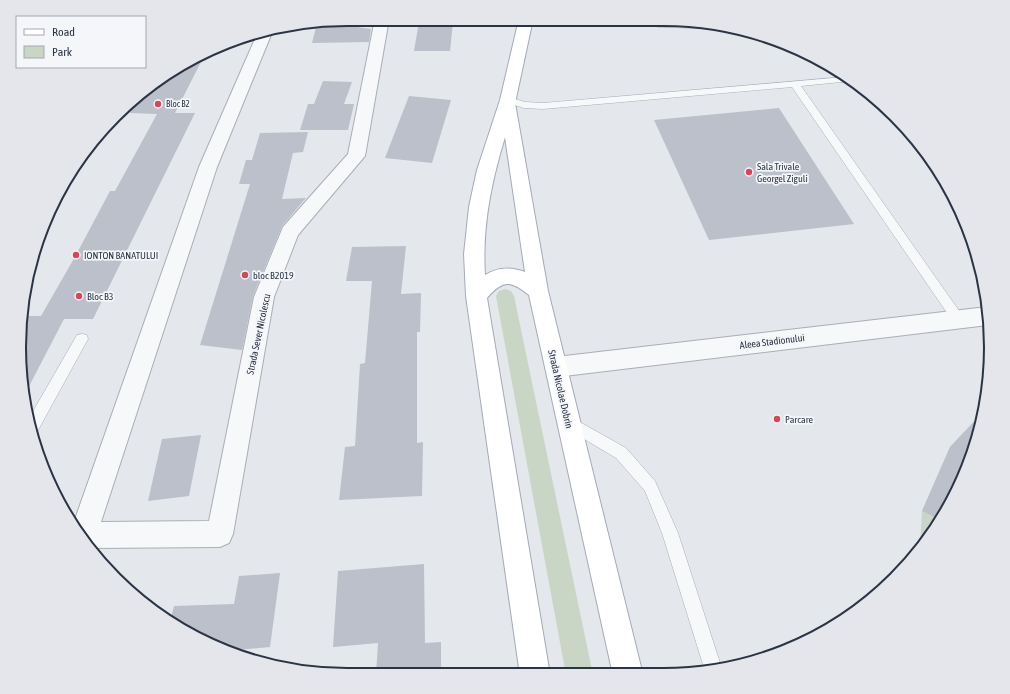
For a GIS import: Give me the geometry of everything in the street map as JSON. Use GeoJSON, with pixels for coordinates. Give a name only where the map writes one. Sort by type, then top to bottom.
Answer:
{"type":"FeatureCollection","features":[{"type":"Feature","properties":{"kind":"main road","name":"Strada Nicolae Dobrin"},"geometry":{"type":"LineString","coordinates":[[524,26],[508,100],[486,170],[478,207],[474,254],[476,296],[534,668]]}},
{"type":"Feature","properties":{"kind":"main road","name":"Strada Nicolae Dobrin"},"geometry":{"type":"LineString","coordinates":[[508,100],[538,291],[626,668]]}},
{"type":"Feature","properties":{"kind":"main road"},"geometry":{"type":"LineString","coordinates":[[476,296],[487,284],[496,278],[506,275],[518,278],[528,283],[538,291]]}},
{"type":"Feature","properties":{"kind":"street","name":"Strada Sever Nicolescu"},"geometry":{"type":"LineString","coordinates":[[87,535],[220,534],[264,298],[290,232],[356,156],[381,26]]}},
{"type":"Feature","properties":{"kind":"street"},"geometry":{"type":"LineString","coordinates":[[84,531],[208,167],[263,37]]}},
{"type":"Feature","properties":{"kind":"street","name":"Aleea Stadionului"},"geometry":{"type":"LineString","coordinates":[[556,367],[982,317]]}},
{"type":"Feature","properties":{"kind":"lane"},"geometry":{"type":"LineString","coordinates":[[508,100],[524,105],[544,106],[841,80]]}},
{"type":"Feature","properties":{"kind":"lane"},"geometry":{"type":"LineString","coordinates":[[795,84],[958,319]]}},
{"type":"Feature","properties":{"kind":"lane"},"geometry":{"type":"LineString","coordinates":[[35,422],[82,339]]}},
{"type":"Feature","properties":{"kind":"lane"},"geometry":{"type":"LineString","coordinates":[[569,422],[621,453],[650,486],[670,533],[710,664]]}},
{"type":"Feature","properties":{"kind":"green space"},"geometry":{"type":"Polygon","coordinates":[[[505,289],[511,291],[514,296],[592,668],[565,668],[496,296],[499,291],[505,289]]]}},
{"type":"Feature","properties":{"kind":"green space"},"geometry":{"type":"Polygon","coordinates":[[[975,420],[960,470],[941,508],[921,538],[922,511],[950,447],[975,420]]]}},
{"type":"Feature","properties":{"kind":"building"},"geometry":{"type":"Polygon","coordinates":[[[350,26],[371,29],[369,42],[312,43],[316,28],[350,26]]]}},
{"type":"Feature","properties":{"kind":"building"},"geometry":{"type":"Polygon","coordinates":[[[418,26],[453,26],[450,51],[414,51],[418,26]]]}},
{"type":"Feature","properties":{"kind":"building","name":"Bloc B3"},"geometry":{"type":"Polygon","coordinates":[[[202,61],[175,113],[195,113],[93,319],[64,319],[29,387],[26,347],[28,316],[41,316],[110,191],[115,191],[157,114],[130,113],[133,108],[152,92],[186,69],[202,61]]]}},
{"type":"Feature","properties":{"kind":"building"},"geometry":{"type":"Polygon","coordinates":[[[323,81],[352,82],[344,104],[354,104],[348,130],[300,130],[308,104],[314,104],[323,81]]]}},
{"type":"Feature","properties":{"kind":"building"},"geometry":{"type":"Polygon","coordinates":[[[409,96],[451,100],[432,163],[385,158],[409,96]]]}},
{"type":"Feature","properties":{"kind":"building","name":"Sala Trivale Georgel Ziguli"},"geometry":{"type":"Polygon","coordinates":[[[779,108],[854,224],[709,240],[654,120],[779,108]]]}},
{"type":"Feature","properties":{"kind":"building","name":"bloc B2019"},"geometry":{"type":"Polygon","coordinates":[[[308,132],[303,152],[293,153],[282,199],[306,198],[282,226],[253,296],[242,350],[200,345],[250,184],[239,184],[246,160],[252,160],[260,133],[308,132]]]}},
{"type":"Feature","properties":{"kind":"building"},"geometry":{"type":"Polygon","coordinates":[[[406,246],[401,294],[421,293],[420,332],[417,332],[417,443],[423,442],[422,496],[339,500],[345,447],[355,446],[360,364],[365,363],[372,281],[346,281],[352,247],[406,246]]]}},
{"type":"Feature","properties":{"kind":"building"},"geometry":{"type":"Polygon","coordinates":[[[975,420],[960,470],[935,517],[922,511],[950,447],[975,420]]]}},
{"type":"Feature","properties":{"kind":"building"},"geometry":{"type":"Polygon","coordinates":[[[201,435],[189,496],[148,501],[162,439],[201,435]]]}},
{"type":"Feature","properties":{"kind":"building"},"geometry":{"type":"Polygon","coordinates":[[[424,564],[425,643],[441,642],[441,668],[376,668],[378,643],[333,647],[338,571],[424,564]]]}},
{"type":"Feature","properties":{"kind":"building"},"geometry":{"type":"Polygon","coordinates":[[[280,573],[270,647],[240,650],[205,635],[172,616],[174,606],[234,604],[239,576],[280,573]]]}},
{"type":"Feature","properties":{"kind":"place","name":"Bloc B2"},"geometry":{"type":"Point","coordinates":[158,104]}},
{"type":"Feature","properties":{"kind":"place","name":"Sala Trivale Georgel Ziguli"},"geometry":{"type":"Point","coordinates":[749,172]}},
{"type":"Feature","properties":{"kind":"place","name":"IONTON BANATULUI"},"geometry":{"type":"Point","coordinates":[76,255]}},
{"type":"Feature","properties":{"kind":"place","name":"bloc B2019"},"geometry":{"type":"Point","coordinates":[245,275]}},
{"type":"Feature","properties":{"kind":"place","name":"Bloc B3"},"geometry":{"type":"Point","coordinates":[79,296]}},
{"type":"Feature","properties":{"kind":"place","name":"Parcare"},"geometry":{"type":"Point","coordinates":[777,419]}}]}
